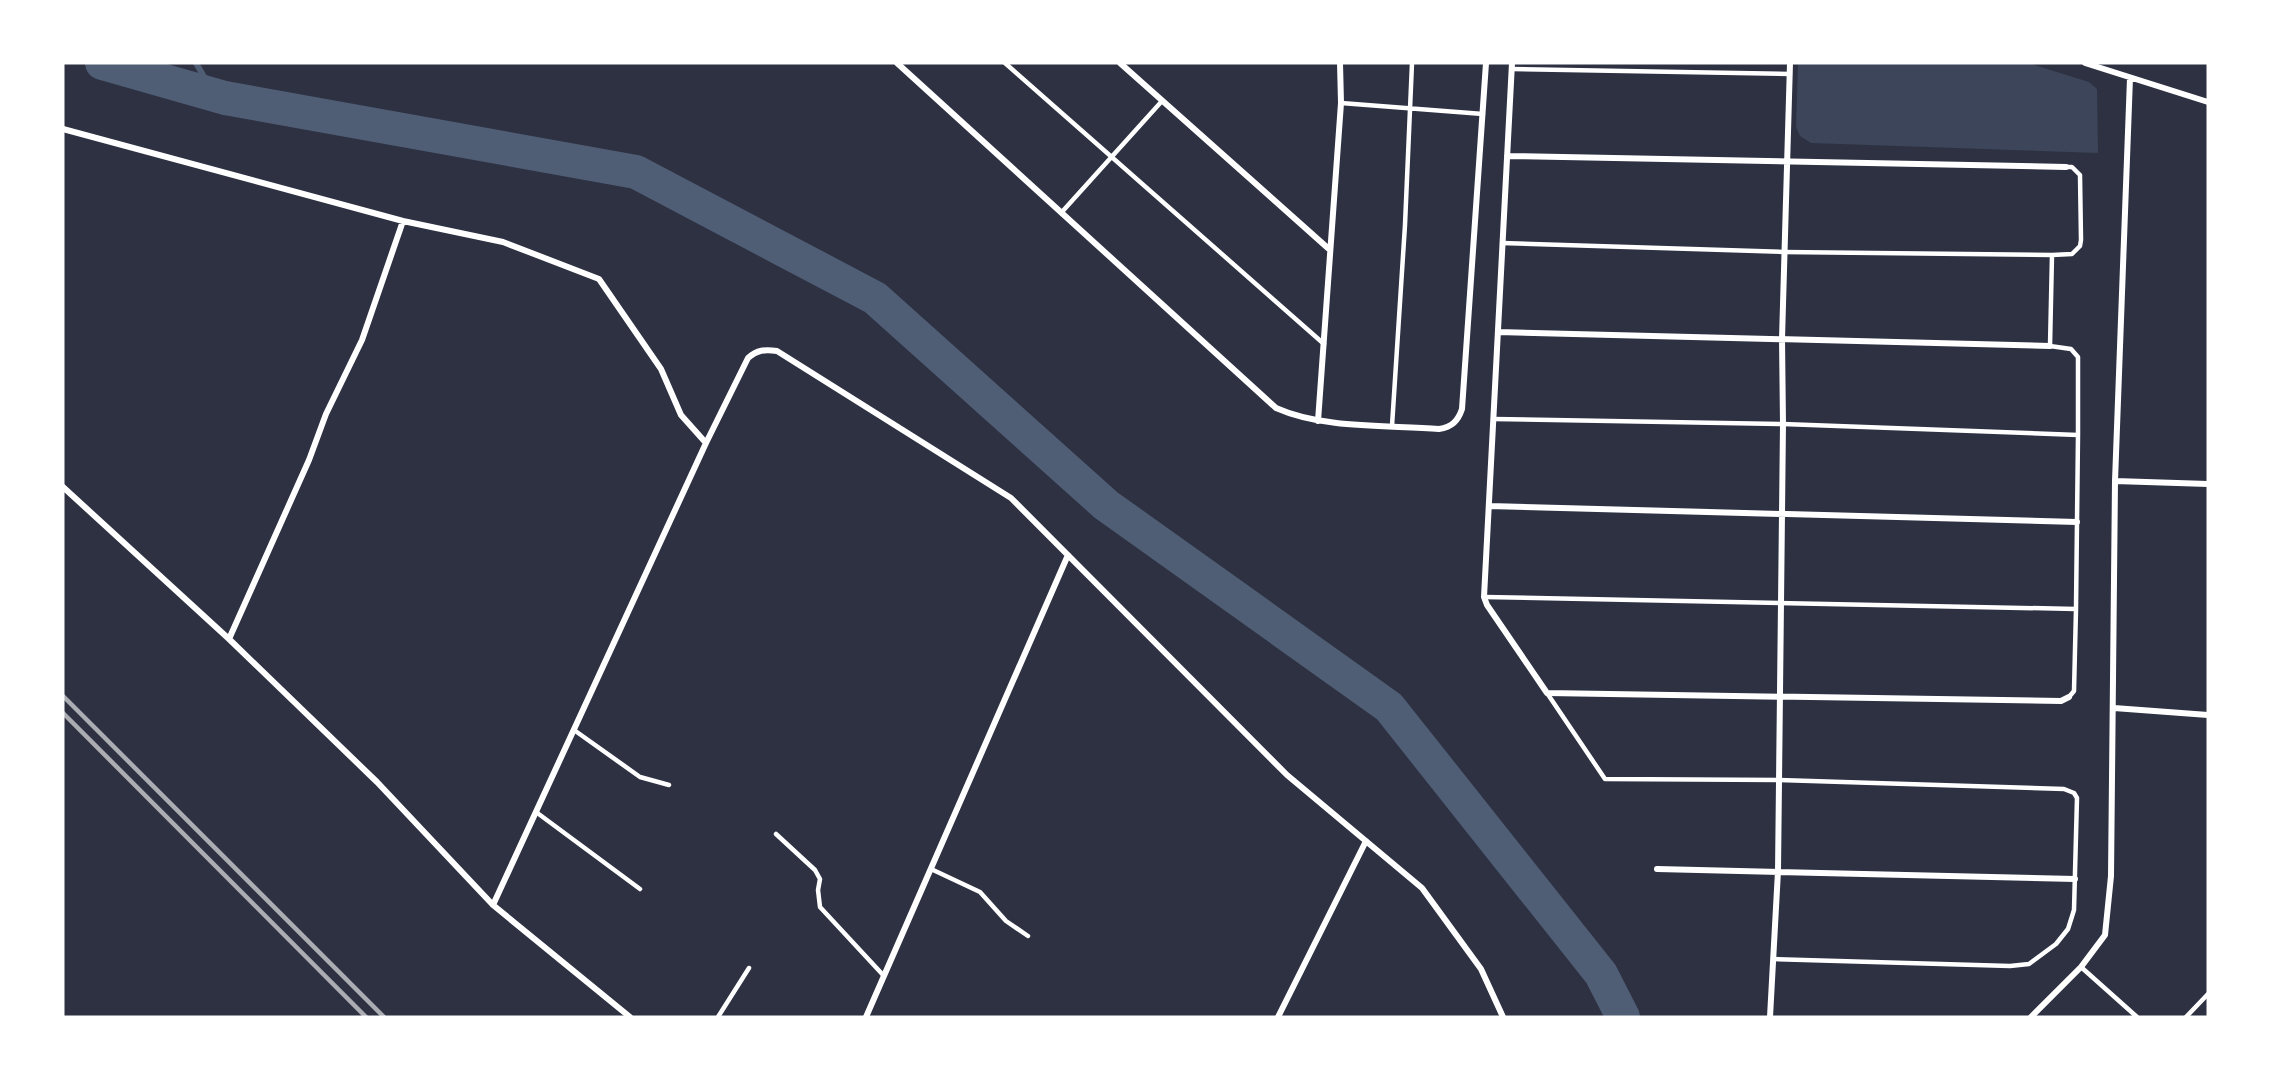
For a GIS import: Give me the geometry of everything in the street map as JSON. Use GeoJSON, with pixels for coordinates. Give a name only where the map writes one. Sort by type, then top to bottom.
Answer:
{"type":"FeatureCollection","features":[{"type":"Feature","properties":{"kind":"street"},"geometry":{"type":"LineString","coordinates":[[897,63],[1276,408],[1296,417],[1318,421],[1439,429],[1447,428],[1454,423],[1461,409],[1486,63]]}},
{"type":"Feature","properties":{"kind":"street"},"geometry":{"type":"LineString","coordinates":[[1120,63],[1330,250]]}},
{"type":"Feature","properties":{"kind":"street"},"geometry":{"type":"LineString","coordinates":[[1318,421],[1341,103],[1340,63]]}},
{"type":"Feature","properties":{"kind":"street"},"geometry":{"type":"LineString","coordinates":[[1770,1017],[1778,871],[1782,339],[1790,63]]}},
{"type":"Feature","properties":{"kind":"street"},"geometry":{"type":"LineString","coordinates":[[2085,63],[2208,102]]}},
{"type":"Feature","properties":{"kind":"street"},"geometry":{"type":"LineString","coordinates":[[1512,66],[1484,597],[1487,606],[1547,693],[2061,701],[2069,697]]}},
{"type":"Feature","properties":{"kind":"street"},"geometry":{"type":"LineString","coordinates":[[2031,1017],[2081,967],[2105,935],[2111,876],[2115,481],[2130,78]]}},
{"type":"Feature","properties":{"kind":"street"},"geometry":{"type":"LineString","coordinates":[[63,138],[65,130],[403,221],[503,242],[599,279],[661,369],[681,415],[706,443]]}},
{"type":"Feature","properties":{"kind":"street"},"geometry":{"type":"LineString","coordinates":[[1507,156],[2066,167]]}},
{"type":"Feature","properties":{"kind":"street"},"geometry":{"type":"LineString","coordinates":[[229,639],[309,460],[326,414],[363,340],[403,221]]}},
{"type":"Feature","properties":{"kind":"street"},"geometry":{"type":"LineString","coordinates":[[1498,332],[2050,346]]}},
{"type":"Feature","properties":{"kind":"street"},"geometry":{"type":"LineString","coordinates":[[493,905],[706,443],[748,358],[761,350],[777,351],[1011,498],[1287,776],[1422,888],[1481,969],[1503,1017]]}},
{"type":"Feature","properties":{"kind":"street"},"geometry":{"type":"LineString","coordinates":[[2115,481],[2208,484]]}},
{"type":"Feature","properties":{"kind":"street"},"geometry":{"type":"LineString","coordinates":[[63,487],[229,639],[377,782],[493,905],[630,1017]]}},
{"type":"Feature","properties":{"kind":"street"},"geometry":{"type":"LineString","coordinates":[[1489,506],[2077,522]]}},
{"type":"Feature","properties":{"kind":"street"},"geometry":{"type":"LineString","coordinates":[[866,1017],[1068,555]]}},
{"type":"Feature","properties":{"kind":"street"},"geometry":{"type":"LineString","coordinates":[[2114,708],[2208,715]]}},
{"type":"Feature","properties":{"kind":"street"},"geometry":{"type":"LineString","coordinates":[[1278,1017],[1365,841]]}},
{"type":"Feature","properties":{"kind":"street"},"geometry":{"type":"LineString","coordinates":[[1657,869],[2075,879]]}},
{"type":"Feature","properties":{"kind":"lane"},"geometry":{"type":"LineString","coordinates":[[1005,63],[1110,158],[1324,344]]}},
{"type":"Feature","properties":{"kind":"lane"},"geometry":{"type":"LineString","coordinates":[[1392,426],[1405,225],[1412,63]]}},
{"type":"Feature","properties":{"kind":"lane"},"geometry":{"type":"LineString","coordinates":[[1512,66],[1790,75]]}},
{"type":"Feature","properties":{"kind":"lane"},"geometry":{"type":"LineString","coordinates":[[1061,213],[1162,100]]}},
{"type":"Feature","properties":{"kind":"lane"},"geometry":{"type":"LineString","coordinates":[[1341,103],[1484,114]]}},
{"type":"Feature","properties":{"kind":"lane"},"geometry":{"type":"LineString","coordinates":[[1502,243],[1784,252],[2072,254],[2080,246],[2081,240],[2080,175],[2072,167],[2066,167]]}},
{"type":"Feature","properties":{"kind":"lane"},"geometry":{"type":"LineString","coordinates":[[2052,255],[2050,346],[2071,349],[2078,357],[2074,691],[2069,697]]}},
{"type":"Feature","properties":{"kind":"lane"},"geometry":{"type":"LineString","coordinates":[[1493,419],[1783,424],[2078,435]]}},
{"type":"Feature","properties":{"kind":"lane"},"geometry":{"type":"LineString","coordinates":[[1484,597],[2076,609]]}},
{"type":"Feature","properties":{"kind":"lane"},"geometry":{"type":"LineString","coordinates":[[1547,693],[1605,779],[1779,780],[2069,790],[2074,793],[2078,804],[2074,910],[2068,929],[2056,944],[2029,964],[2010,966],[1773,959]]}},
{"type":"Feature","properties":{"kind":"lane"},"geometry":{"type":"LineString","coordinates":[[574,730],[640,777],[669,785]]}},
{"type":"Feature","properties":{"kind":"lane"},"geometry":{"type":"LineString","coordinates":[[536,812],[640,889]]}},
{"type":"Feature","properties":{"kind":"lane"},"geometry":{"type":"LineString","coordinates":[[776,834],[815,870],[820,879],[818,890],[820,907],[884,976]]}},
{"type":"Feature","properties":{"kind":"lane"},"geometry":{"type":"LineString","coordinates":[[931,869],[980,892],[1006,921],[1028,936]]}},
{"type":"Feature","properties":{"kind":"lane"},"geometry":{"type":"LineString","coordinates":[[2081,967],[2137,1017]]}},
{"type":"Feature","properties":{"kind":"lane"},"geometry":{"type":"LineString","coordinates":[[718,1017],[749,968]]}},
{"type":"Feature","properties":{"kind":"lane"},"geometry":{"type":"LineString","coordinates":[[2186,1017],[2208,994]]}},
{"type":"Feature","properties":{"kind":"shaded area"},"geometry":{"type":"Polygon","coordinates":[[[1798,63],[2028,63],[2089,82],[2097,89],[2098,153],[1811,143],[1800,136],[1796,127],[1798,63]]]}},
{"type":"Feature","properties":{"kind":"waterway"},"geometry":{"type":"LineString","coordinates":[[102,63],[225,98],[636,172],[875,298],[1106,505],[1389,707],[1601,974],[1623,1017]]}},
{"type":"Feature","properties":{"kind":"waterway"},"geometry":{"type":"LineString","coordinates":[[196,63],[214,94]]}},
{"type":"Feature","properties":{"kind":"railway"},"geometry":{"type":"LineString","coordinates":[[63,696],[384,1017]]}},
{"type":"Feature","properties":{"kind":"railway"},"geometry":{"type":"LineString","coordinates":[[63,713],[366,1017]]}}]}
